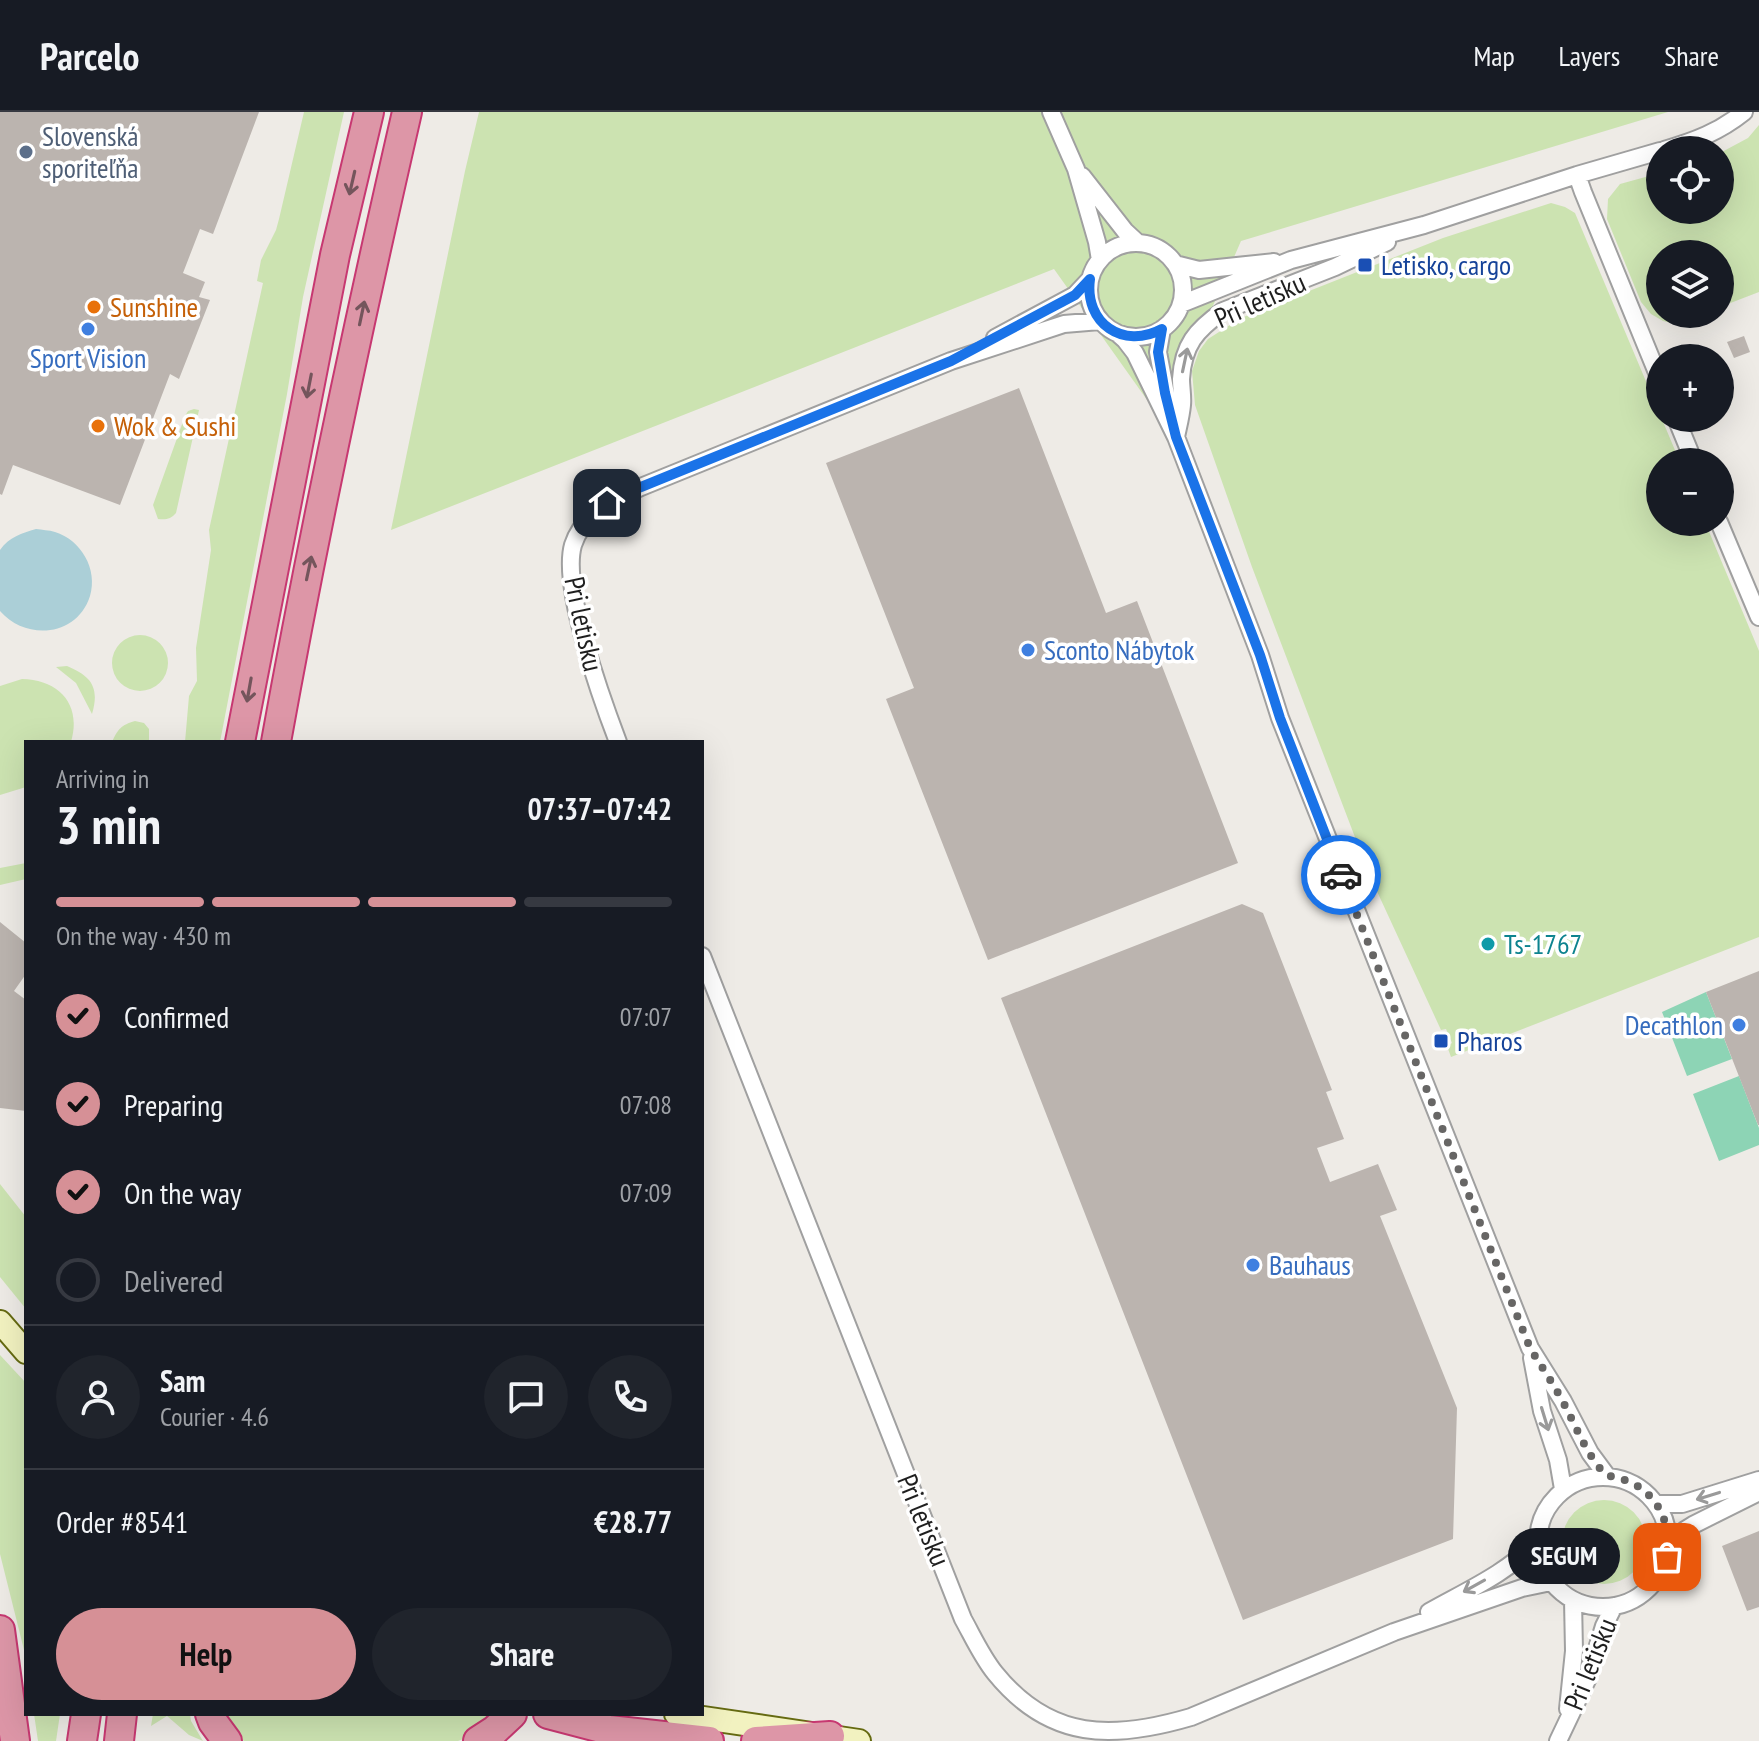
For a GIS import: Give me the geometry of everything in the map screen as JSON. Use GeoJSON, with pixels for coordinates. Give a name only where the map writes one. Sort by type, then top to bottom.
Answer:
{"type":"FeatureCollection","features":[{"type":"Feature","properties":{"kind":"highway"},"geometry":{"type":"LineString","coordinates":[[240,740],[335,255],[369,112]]}},
{"type":"Feature","properties":{"kind":"highway"},"geometry":{"type":"LineString","coordinates":[[276,740],[366,293],[407,112]]}},
{"type":"Feature","properties":{"kind":"highway"},"geometry":{"type":"LineString","coordinates":[[1,1639],[15,1741]]}},
{"type":"Feature","properties":{"kind":"highway"},"geometry":{"type":"LineString","coordinates":[[82,1741],[86,1716]]}},
{"type":"Feature","properties":{"kind":"highway"},"geometry":{"type":"LineString","coordinates":[[119,1741],[122,1716]]}},
{"type":"Feature","properties":{"kind":"highway"},"geometry":{"type":"LineString","coordinates":[[211,1716],[227,1741]]}},
{"type":"Feature","properties":{"kind":"highway"},"geometry":{"type":"LineString","coordinates":[[478,1741],[510,1716]]}},
{"type":"Feature","properties":{"kind":"highway"},"geometry":{"type":"LineString","coordinates":[[556,1716],[609,1730],[709,1741]]}},
{"type":"Feature","properties":{"kind":"highway"},"geometry":{"type":"LineString","coordinates":[[756,1741],[830,1736]]}},
{"type":"Feature","properties":{"kind":"main road"},"geometry":{"type":"LineString","coordinates":[[0,1322],[24,1350]]}},
{"type":"Feature","properties":{"kind":"main road"},"geometry":{"type":"LineString","coordinates":[[690,1716],[859,1741]]}},
{"type":"Feature","properties":{"kind":"street"},"geometry":{"type":"LineString","coordinates":[[1051,112],[1076,169],[1100,260],[1117,247],[1138,243]]}},
{"type":"Feature","properties":{"kind":"street","name":"Pri letisku"},"geometry":{"type":"LineString","coordinates":[[1707,136],[1744,112]]}},
{"type":"Feature","properties":{"kind":"street","name":"Pri letisku"},"geometry":{"type":"LineString","coordinates":[[1181,304],[1291,260],[1424,225],[1646,156]]}},
{"type":"Feature","properties":{"kind":"street","name":"Pri letisku"},"geometry":{"type":"LineString","coordinates":[[1076,169],[1125,231],[1138,243],[1156,248],[1169,257],[1182,279],[1181,304],[1173,319],[1162,329],[1158,352],[1176,437]]}},
{"type":"Feature","properties":{"kind":"street"},"geometry":{"type":"LineString","coordinates":[[1577,175],[1646,346]]}},
{"type":"Feature","properties":{"kind":"street","name":"Pri letisku"},"geometry":{"type":"LineString","coordinates":[[1176,437],[1182,403],[1182,363],[1186,349],[1208,322],[1223,311],[1335,267],[1424,225]]}},
{"type":"Feature","properties":{"kind":"street","name":"Pri letisku"},"geometry":{"type":"LineString","coordinates":[[951,361],[1075,295],[1090,279],[1100,260]]}},
{"type":"Feature","properties":{"kind":"street","name":"Pri letisku"},"geometry":{"type":"LineString","coordinates":[[1175,264],[1191,269],[1210,269],[1291,260]]}},
{"type":"Feature","properties":{"kind":"street"},"geometry":{"type":"LineString","coordinates":[[1090,279],[1089,297],[1100,321]]}},
{"type":"Feature","properties":{"kind":"street","name":"Pri letisku"},"geometry":{"type":"LineString","coordinates":[[617,740],[593,673],[571,575],[573,547],[585,523],[595,512],[641,487],[951,361],[1064,324],[1100,321],[1117,333],[1135,353],[1176,437],[1255,642],[1285,733],[1530,1348],[1590,1453],[1607,1476]]}},
{"type":"Feature","properties":{"kind":"street"},"geometry":{"type":"LineString","coordinates":[[1117,333],[1135,337],[1154,334],[1162,329]]}},
{"type":"Feature","properties":{"kind":"street"},"geometry":{"type":"LineString","coordinates":[[1725,536],[1759,617]]}},
{"type":"Feature","properties":{"kind":"street","name":"Pri letisku"},"geometry":{"type":"LineString","coordinates":[[704,961],[963,1619],[993,1671],[1012,1693],[1032,1709],[1054,1721],[1079,1729],[1135,1731],[1191,1717],[1394,1632],[1522,1588],[1551,1582]]}},
{"type":"Feature","properties":{"kind":"street","name":"Pri letisku"},"geometry":{"type":"LineString","coordinates":[[1530,1348],[1542,1411],[1558,1460],[1563,1489]]}},
{"type":"Feature","properties":{"kind":"street"},"geometry":{"type":"LineString","coordinates":[[1607,1476],[1630,1482],[1657,1504],[1666,1524],[1668,1546],[1663,1567],[1652,1585],[1634,1599],[1614,1606],[1593,1606],[1573,1600],[1551,1582],[1541,1563],[1537,1541],[1544,1512],[1563,1489],[1584,1479],[1607,1476]]}},
{"type":"Feature","properties":{"kind":"street"},"geometry":{"type":"LineString","coordinates":[[1657,1504],[1682,1504],[1759,1480]]}},
{"type":"Feature","properties":{"kind":"street"},"geometry":{"type":"LineString","coordinates":[[1668,1546],[1693,1525],[1759,1492]]}},
{"type":"Feature","properties":{"kind":"street","name":"Pri letisku"},"geometry":{"type":"LineString","coordinates":[[1394,1632],[1506,1568],[1537,1541]]}},
{"type":"Feature","properties":{"kind":"street","name":"Pri letisku"},"geometry":{"type":"LineString","coordinates":[[1566,1723],[1574,1651],[1573,1600]]}},
{"type":"Feature","properties":{"kind":"street","name":"Pri letisku"},"geometry":{"type":"LineString","coordinates":[[1558,1741],[1588,1678],[1604,1626],[1614,1606]]}},
{"type":"Feature","properties":{"kind":"green space"},"geometry":{"type":"Polygon","coordinates":[[[304,112],[344,112],[303,297],[220,740],[185,740],[189,696],[197,681],[196,648],[211,550],[209,530],[263,283],[257,281],[261,260],[276,230],[304,112]]]}},
{"type":"Feature","properties":{"kind":"green space"},"geometry":{"type":"Polygon","coordinates":[[[479,112],[1668,112],[1241,241],[1192,354],[1172,435],[1054,269],[391,530],[479,112]]]}},
{"type":"Feature","properties":{"kind":"green space"},"geometry":{"type":"Polygon","coordinates":[[[1759,125],[1759,292],[1734,302],[1734,240],[1646,240],[1646,308],[1607,219],[1608,199],[1620,184],[1646,177],[1646,224],[1734,224],[1734,146],[1748,138],[1759,125]]]}},
{"type":"Feature","properties":{"kind":"green space"},"geometry":{"type":"Polygon","coordinates":[[[1551,203],[1575,213],[1646,381],[1646,432],[1667,432],[1674,448],[1646,448],[1646,536],[1711,536],[1759,651],[1759,937],[1451,1057],[1447,1046],[1452,1043],[1446,1029],[1441,1030],[1369,874],[1252,567],[1195,405],[1192,371],[1199,351],[1208,339],[1241,318],[1443,238],[1551,203]]]}},
{"type":"Feature","properties":{"kind":"green space"},"geometry":{"type":"Polygon","coordinates":[[[194,409],[199,410],[176,513],[168,519],[158,519],[153,505],[185,416],[194,409]]]}},
{"type":"Feature","properties":{"kind":"green space"},"geometry":{"type":"Polygon","coordinates":[[[140,635],[160,643],[168,663],[160,683],[140,691],[120,683],[112,663],[120,643],[140,635]]]}},
{"type":"Feature","properties":{"kind":"green space"},"geometry":{"type":"Polygon","coordinates":[[[67,666],[88,678],[92,684],[95,697],[92,714],[76,683],[56,667],[67,666]]]}},
{"type":"Feature","properties":{"kind":"green space"},"geometry":{"type":"Polygon","coordinates":[[[22,679],[35,680],[57,689],[70,706],[74,728],[71,740],[24,740],[24,788],[0,795],[0,686],[22,679]]]}},
{"type":"Feature","properties":{"kind":"green space"},"geometry":{"type":"Polygon","coordinates":[[[135,721],[144,723],[149,729],[149,740],[113,740],[126,724],[135,721]]]}},
{"type":"Feature","properties":{"kind":"green space"},"geometry":{"type":"Polygon","coordinates":[[[24,863],[24,879],[0,885],[0,868],[24,863]]]}},
{"type":"Feature","properties":{"kind":"green space"},"geometry":{"type":"Polygon","coordinates":[[[1706,992],[1732,1059],[1687,1076],[1662,1012],[1706,992]]]}},
{"type":"Feature","properties":{"kind":"green space"},"geometry":{"type":"Polygon","coordinates":[[[1739,1076],[1759,1128],[1759,1145],[1719,1161],[1693,1094],[1739,1076]]]}},
{"type":"Feature","properties":{"kind":"green space"},"geometry":{"type":"Polygon","coordinates":[[[0,1184],[24,1214],[24,1307],[0,1277],[0,1184]]]}},
{"type":"Feature","properties":{"kind":"green space"},"geometry":{"type":"Polygon","coordinates":[[[0,1355],[24,1381],[24,1650],[0,1554],[0,1355]]]}},
{"type":"Feature","properties":{"kind":"green space"},"geometry":{"type":"Polygon","coordinates":[[[1604,1500],[1620,1503],[1634,1512],[1643,1526],[1646,1542],[1643,1558],[1634,1572],[1620,1581],[1604,1584],[1588,1581],[1574,1572],[1565,1558],[1562,1542],[1565,1526],[1574,1512],[1588,1503],[1604,1500]]]}},
{"type":"Feature","properties":{"kind":"green space"},"geometry":{"type":"Polygon","coordinates":[[[34,1716],[60,1716],[56,1741],[38,1741],[34,1716]]]}},
{"type":"Feature","properties":{"kind":"green space"},"geometry":{"type":"Polygon","coordinates":[[[153,1716],[167,1716],[151,1726],[153,1716]]]}},
{"type":"Feature","properties":{"kind":"green space"},"geometry":{"type":"Polygon","coordinates":[[[167,1716],[190,1716],[203,1741],[189,1735],[167,1716]]]}},
{"type":"Feature","properties":{"kind":"green space"},"geometry":{"type":"Polygon","coordinates":[[[221,1716],[496,1716],[471,1736],[458,1741],[244,1741],[233,1733],[221,1716]]]}},
{"type":"Feature","properties":{"kind":"water"},"geometry":{"type":"Polygon","coordinates":[[[36,529],[55,532],[73,542],[85,557],[92,576],[90,596],[83,610],[63,627],[50,630],[23,627],[0,611],[0,550],[12,539],[36,529]]]}},
{"type":"Feature","properties":{"kind":"building"},"geometry":{"type":"Polygon","coordinates":[[[0,112],[259,112],[213,234],[200,229],[183,273],[205,282],[199,297],[210,300],[179,379],[170,374],[120,505],[13,465],[0,494],[0,112]]]}},
{"type":"Feature","properties":{"kind":"building"},"geometry":{"type":"Polygon","coordinates":[[[1744,336],[1750,352],[1734,358],[1734,344],[1727,342],[1744,336]]]}},
{"type":"Feature","properties":{"kind":"building","name":"Sconto Nábytok"},"geometry":{"type":"Polygon","coordinates":[[[1019,388],[1106,613],[1137,601],[1238,863],[988,960],[886,699],[914,688],[826,463],[1019,388]]]}},
{"type":"Feature","properties":{"kind":"building","name":"Bauhaus"},"geometry":{"type":"Polygon","coordinates":[[[1242,904],[1263,913],[1332,1090],[1326,1092],[1344,1139],[1317,1148],[1330,1182],[1378,1164],[1397,1210],[1380,1216],[1457,1408],[1453,1539],[1243,1620],[1001,998],[1242,904]]]}},
{"type":"Feature","properties":{"kind":"building"},"geometry":{"type":"Polygon","coordinates":[[[0,922],[24,941],[24,977],[14,991],[24,998],[24,1111],[0,1108],[0,922]]]}},
{"type":"Feature","properties":{"kind":"building","name":"Decathlon"},"geometry":{"type":"Polygon","coordinates":[[[1759,971],[1759,1125],[1758,1125],[1706,992],[1759,971]]]}},
{"type":"Feature","properties":{"kind":"building"},"geometry":{"type":"Polygon","coordinates":[[[1759,1531],[1759,1607],[1747,1611],[1722,1546],[1759,1531]]]}},
{"type":"Feature","properties":{"kind":"way so far"},"geometry":{"type":"LineString","coordinates":[[1341,875],[1530,1348],[1596,1463],[1607,1476],[1630,1482],[1657,1504],[1666,1524],[1667,1557]]}},
{"type":"Feature","properties":{"kind":"place","name":"Slovenská sporiteľňa"},"geometry":{"type":"Point","coordinates":[26,152]}},
{"type":"Feature","properties":{"kind":"place","name":"Letisko, cargo"},"geometry":{"type":"Point","coordinates":[1365,265]}},
{"type":"Feature","properties":{"kind":"place","name":"Sunshine"},"geometry":{"type":"Point","coordinates":[94,307]}},
{"type":"Feature","properties":{"kind":"place","name":"Sport Vision"},"geometry":{"type":"Point","coordinates":[88,329]}},
{"type":"Feature","properties":{"kind":"place","name":"Wok & Sushi"},"geometry":{"type":"Point","coordinates":[98,426]}},
{"type":"Feature","properties":{"kind":"place","name":"Sconto Nábytok"},"geometry":{"type":"Point","coordinates":[1028,650]}},
{"type":"Feature","properties":{"kind":"place","name":"Ts-1767"},"geometry":{"type":"Point","coordinates":[1488,944]}},
{"type":"Feature","properties":{"kind":"place","name":"Decathlon"},"geometry":{"type":"Point","coordinates":[1739,1025]}},
{"type":"Feature","properties":{"kind":"place","name":"Pharos"},"geometry":{"type":"Point","coordinates":[1441,1041]}},
{"type":"Feature","properties":{"kind":"place","name":"Bauhaus"},"geometry":{"type":"Point","coordinates":[1253,1265]}},
{"type":"Feature","properties":{"kind":"place","name":"SEGUM"},"geometry":{"type":"Point","coordinates":[1667,1557]}},
{"type":"Feature","properties":{"kind":"route"},"geometry":{"type":"LineString","coordinates":[[607,503],[951,361],[1059,305],[1075,295],[1090,279],[1091,306],[1107,327],[1135,337],[1154,334],[1162,329],[1158,352],[1176,437],[1341,875]]}}]}
